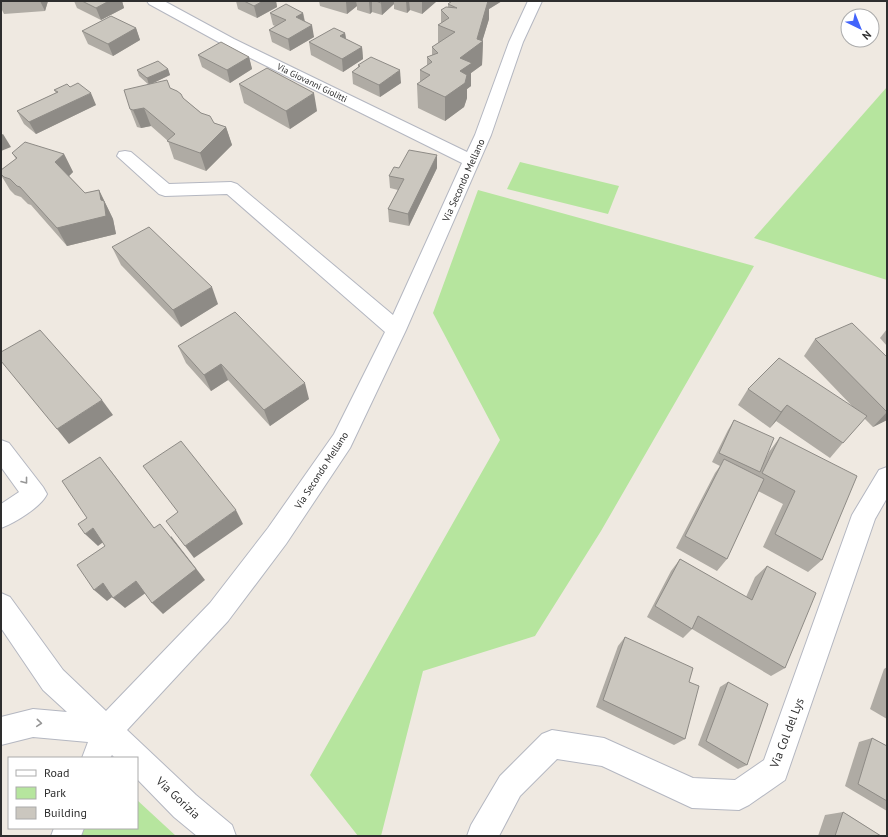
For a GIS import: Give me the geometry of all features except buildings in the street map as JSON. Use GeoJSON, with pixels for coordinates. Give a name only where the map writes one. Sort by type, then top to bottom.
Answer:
{"type":"FeatureCollection","features":[{"type":"Feature","properties":{"kind":"street","name":"Via Giovanni Giolitti"},"geometry":{"type":"LineString","coordinates":[[154,1],[229,42],[471,161]]}},
{"type":"Feature","properties":{"kind":"street","name":"Via Secondo Mellano"},"geometry":{"type":"LineString","coordinates":[[107,730],[219,612],[277,536],[342,441],[396,330],[483,136],[516,42],[535,1]]}},
{"type":"Feature","properties":{"kind":"street"},"geometry":{"type":"LineString","coordinates":[[125,156],[165,190],[231,188],[396,330]]}},
{"type":"Feature","properties":{"kind":"street"},"geometry":{"type":"LineString","coordinates":[[1,450],[35,494],[1,517]]}},
{"type":"Feature","properties":{"kind":"street","name":"Via Col del Lys"},"geometry":{"type":"LineString","coordinates":[[482,836],[510,786],[552,744],[604,752],[692,793],[739,795],[775,770],[864,516],[887,477]]}},
{"type":"Feature","properties":{"kind":"street","name":"Via Gorizia"},"geometry":{"type":"LineString","coordinates":[[1,606],[53,680],[134,757]]}},
{"type":"Feature","properties":{"kind":"street"},"geometry":{"type":"LineString","coordinates":[[1,731],[33,723],[107,730],[96,757]]}},
{"type":"Feature","properties":{"kind":"street","name":"Via Gorizia"},"geometry":{"type":"LineString","coordinates":[[138,761],[184,806],[221,836]]}},
{"type":"Feature","properties":{"kind":"green space"},"geometry":{"type":"Polygon","coordinates":[[[887,87],[887,280],[754,238],[887,87]]]}},
{"type":"Feature","properties":{"kind":"green space"},"geometry":{"type":"Polygon","coordinates":[[[520,162],[619,186],[608,214],[507,189],[520,162]]]}},
{"type":"Feature","properties":{"kind":"green space"},"geometry":{"type":"Polygon","coordinates":[[[478,190],[754,266],[601,531],[535,636],[423,671],[381,836],[358,836],[310,775],[500,440],[433,313],[478,190]]]}},
{"type":"Feature","properties":{"kind":"green space"},"geometry":{"type":"Polygon","coordinates":[[[138,801],[176,836],[76,836],[80,829],[138,829],[138,801]]]}}]}
